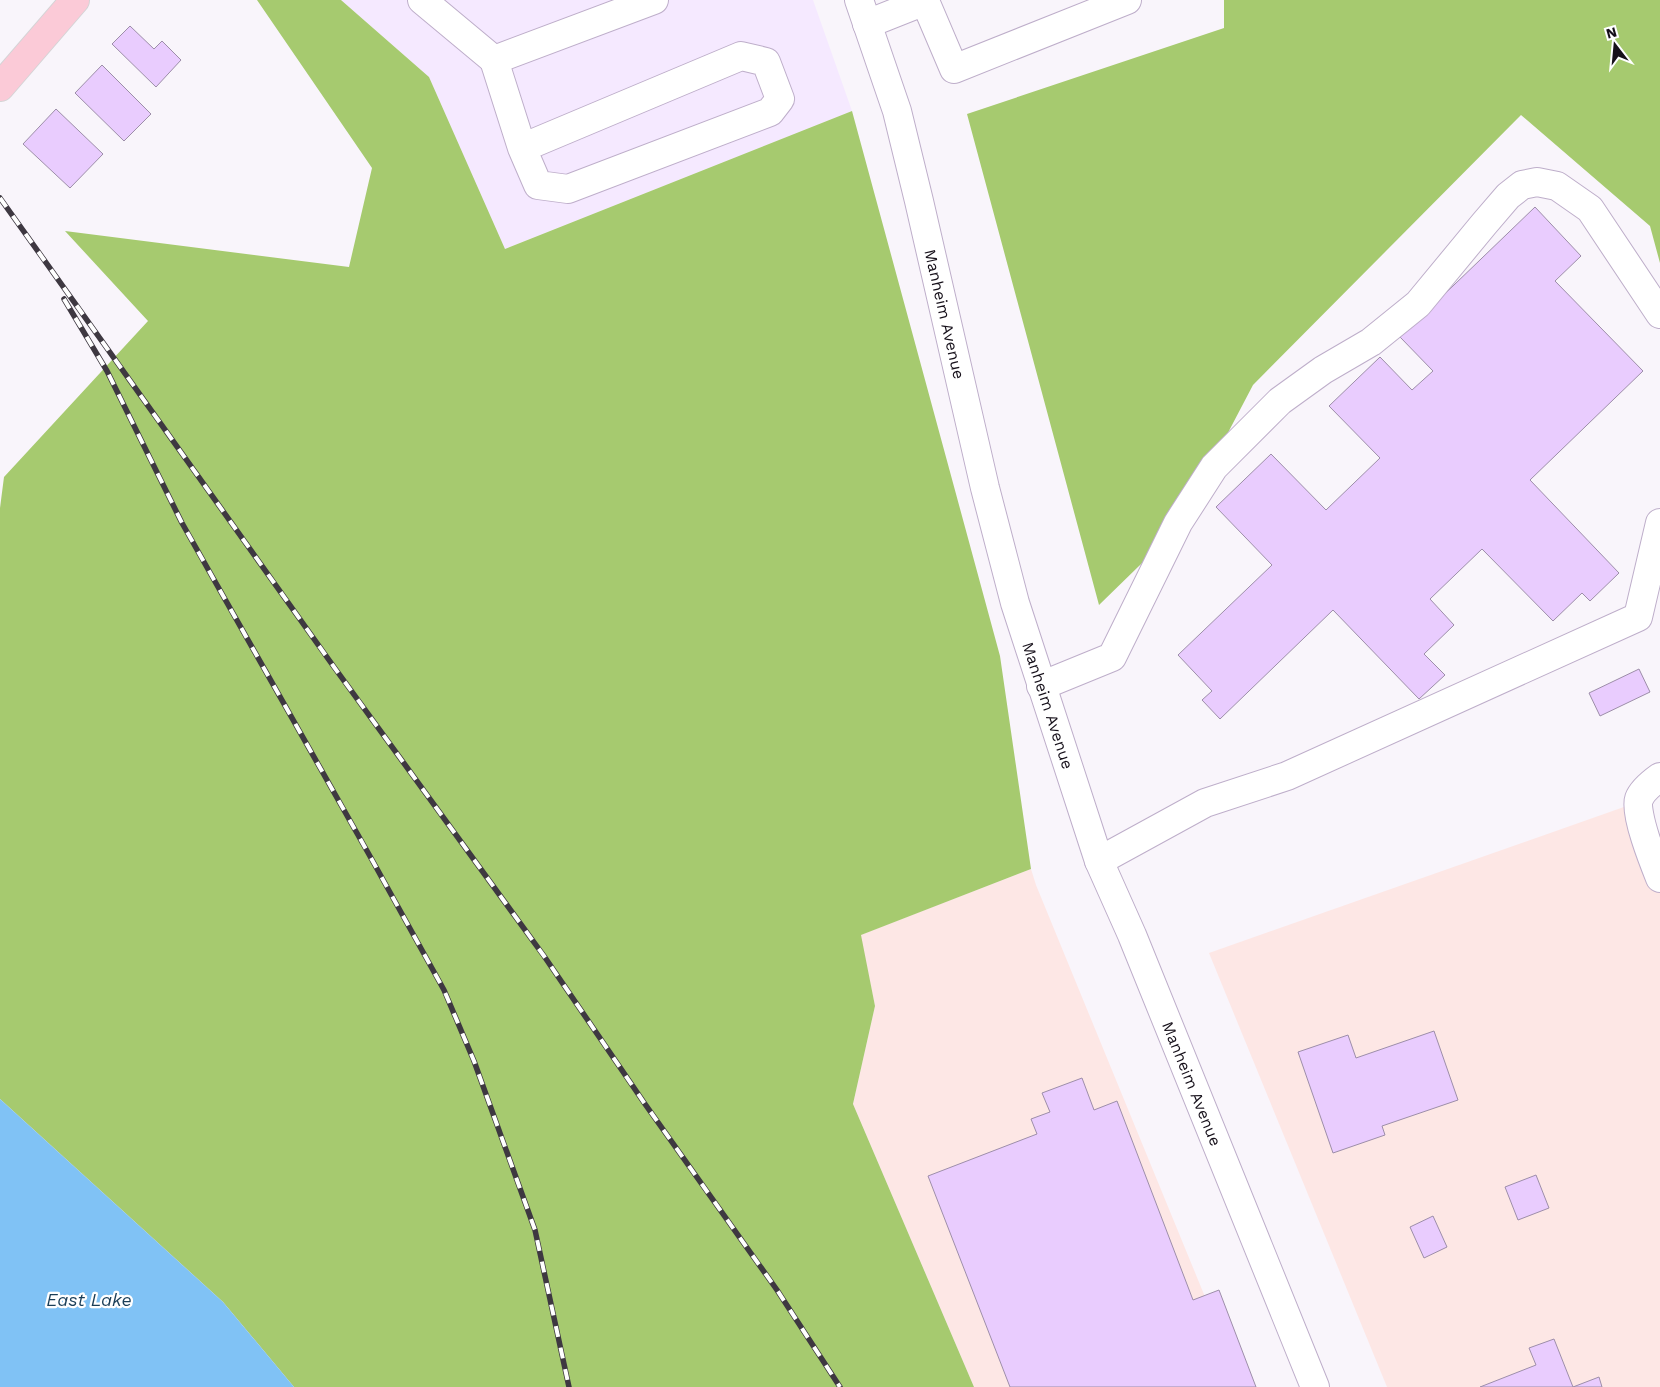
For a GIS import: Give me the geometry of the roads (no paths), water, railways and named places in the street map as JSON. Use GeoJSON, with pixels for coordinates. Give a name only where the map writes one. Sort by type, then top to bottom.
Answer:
{"type":"FeatureCollection","features":[{"type":"Feature","properties":{"kind":"main road"},"geometry":{"type":"LineString","coordinates":[[0,87],[75,0]]}},
{"type":"Feature","properties":{"kind":"street"},"geometry":{"type":"LineString","coordinates":[[494,60],[654,0]]}},
{"type":"Feature","properties":{"kind":"street"},"geometry":{"type":"LineString","coordinates":[[863,12],[925,0],[954,69],[1127,0]]}},
{"type":"Feature","properties":{"kind":"street"},"geometry":{"type":"LineString","coordinates":[[431,2],[494,60],[522,148],[538,185],[568,189],[770,112],[780,98],[766,62],[741,56],[522,148]]}},
{"type":"Feature","properties":{"kind":"street","name":"Manheim Avenue"},"geometry":{"type":"LineString","coordinates":[[863,12],[897,111],[985,488],[1015,603],[1041,686],[1099,862],[1132,935],[1315,1387]]}},
{"type":"Feature","properties":{"kind":"street"},"geometry":{"type":"LineString","coordinates":[[1041,686],[1112,658],[1178,523],[1214,467],[1280,401],[1323,370],[1371,342],[1418,304],[1508,196],[1522,185],[1537,182],[1557,186],[1590,209],[1660,314]]}},
{"type":"Feature","properties":{"kind":"street"},"geometry":{"type":"LineString","coordinates":[[1099,862],[1205,803],[1287,776],[1638,617],[1660,523]]}},
{"type":"Feature","properties":{"kind":"street"},"geometry":{"type":"LineString","coordinates":[[1660,777],[1639,798],[1638,807],[1642,828],[1660,878]]}},
{"type":"Feature","properties":{"kind":"water","name":"East Lake"},"geometry":{"type":"Polygon","coordinates":[[[0,1099],[223,1302],[294,1387],[0,1387],[0,1099]]]}},
{"type":"Feature","properties":{"kind":"railway"},"geometry":{"type":"LineString","coordinates":[[0,198],[334,667],[544,956],[645,1104],[777,1290],[840,1387]]}},
{"type":"Feature","properties":{"kind":"railway"},"geometry":{"type":"LineString","coordinates":[[64,299],[107,371],[182,523],[444,990],[474,1061],[535,1230],[569,1387]]}}]}
